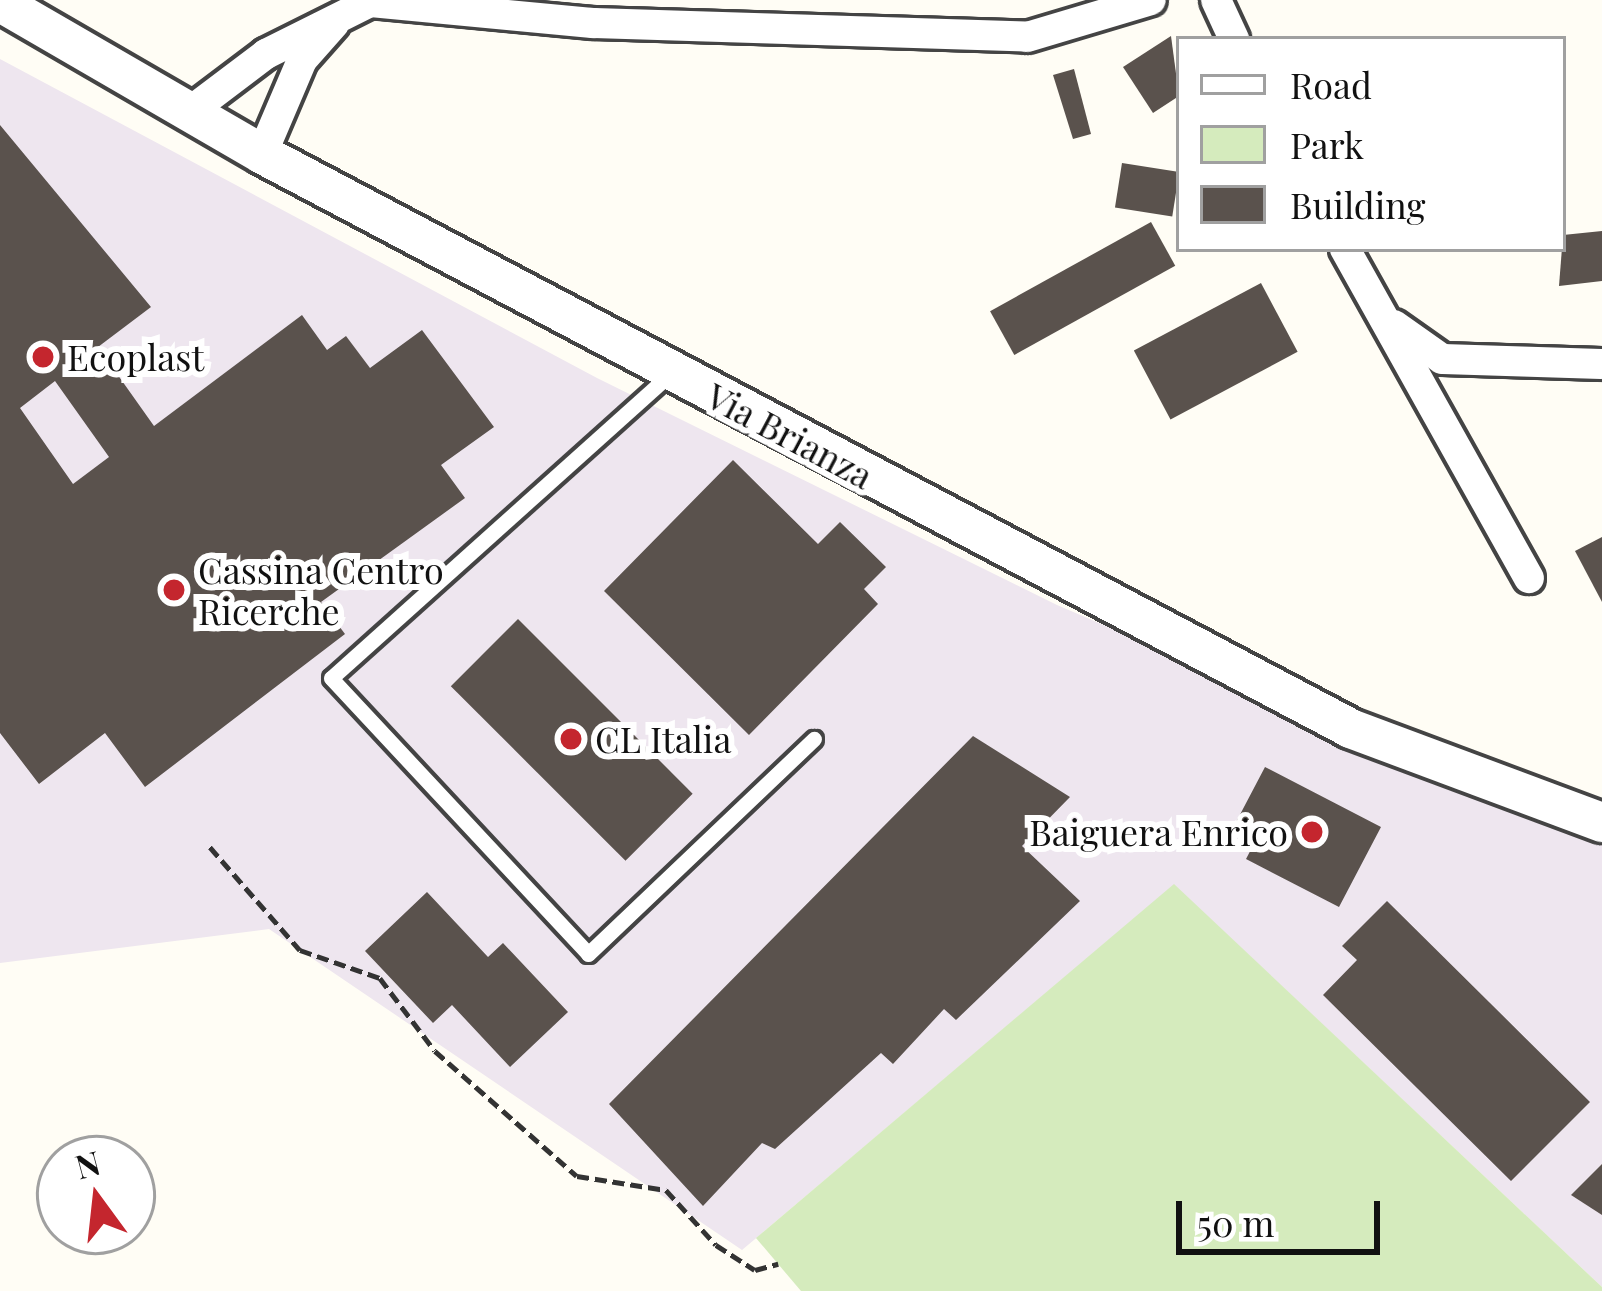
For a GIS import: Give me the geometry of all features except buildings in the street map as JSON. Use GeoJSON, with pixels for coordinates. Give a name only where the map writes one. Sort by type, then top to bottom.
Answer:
{"type":"FeatureCollection","features":[{"type":"Feature","properties":{"kind":"street"},"geometry":{"type":"LineString","coordinates":[[188,113],[285,41],[370,2],[593,23],[1027,37],[1151,0]]}},
{"type":"Feature","properties":{"kind":"street"},"geometry":{"type":"LineString","coordinates":[[1216,0],[1233,36]]}},
{"type":"Feature","properties":{"kind":"street","name":"Via Brianza"},"geometry":{"type":"LineString","coordinates":[[0,2],[262,154],[1350,728],[1602,822]]}},
{"type":"Feature","properties":{"kind":"street"},"geometry":{"type":"LineString","coordinates":[[262,154],[302,60],[370,2]]}},
{"type":"Feature","properties":{"kind":"street"},"geometry":{"type":"LineString","coordinates":[[1348,252],[1529,578]]}},
{"type":"Feature","properties":{"kind":"street"},"geometry":{"type":"LineString","coordinates":[[1384,318],[1442,359],[1602,364]]}},
{"type":"Feature","properties":{"kind":"lane"},"geometry":{"type":"LineString","coordinates":[[672,372],[332,678],[588,954],[814,739]]}},
{"type":"Feature","properties":{"kind":"path"},"geometry":{"type":"LineString","coordinates":[[210,847],[300,950],[380,978],[435,1051],[577,1176],[666,1190],[716,1245],[754,1270],[778,1264]]}},
{"type":"Feature","properties":{"kind":"shaded area"},"geometry":{"type":"Polygon","coordinates":[[[0,59],[597,378],[1057,605],[1602,839],[1602,1287],[1174,885],[742,1250],[269,929],[0,963],[0,59]]]}},
{"type":"Feature","properties":{"kind":"green space"},"geometry":{"type":"Polygon","coordinates":[[[1174,884],[1602,1291],[801,1291],[756,1238],[1174,884]]]}},
{"type":"Feature","properties":{"kind":"place","name":"Ecoplast"},"geometry":{"type":"Point","coordinates":[43,357]}},
{"type":"Feature","properties":{"kind":"place","name":"Cassina Centro Ricerche"},"geometry":{"type":"Point","coordinates":[174,590]}},
{"type":"Feature","properties":{"kind":"place","name":"CL Italia"},"geometry":{"type":"Point","coordinates":[571,739]}},
{"type":"Feature","properties":{"kind":"place","name":"Baiguera Enrico"},"geometry":{"type":"Point","coordinates":[1312,832]}}]}
